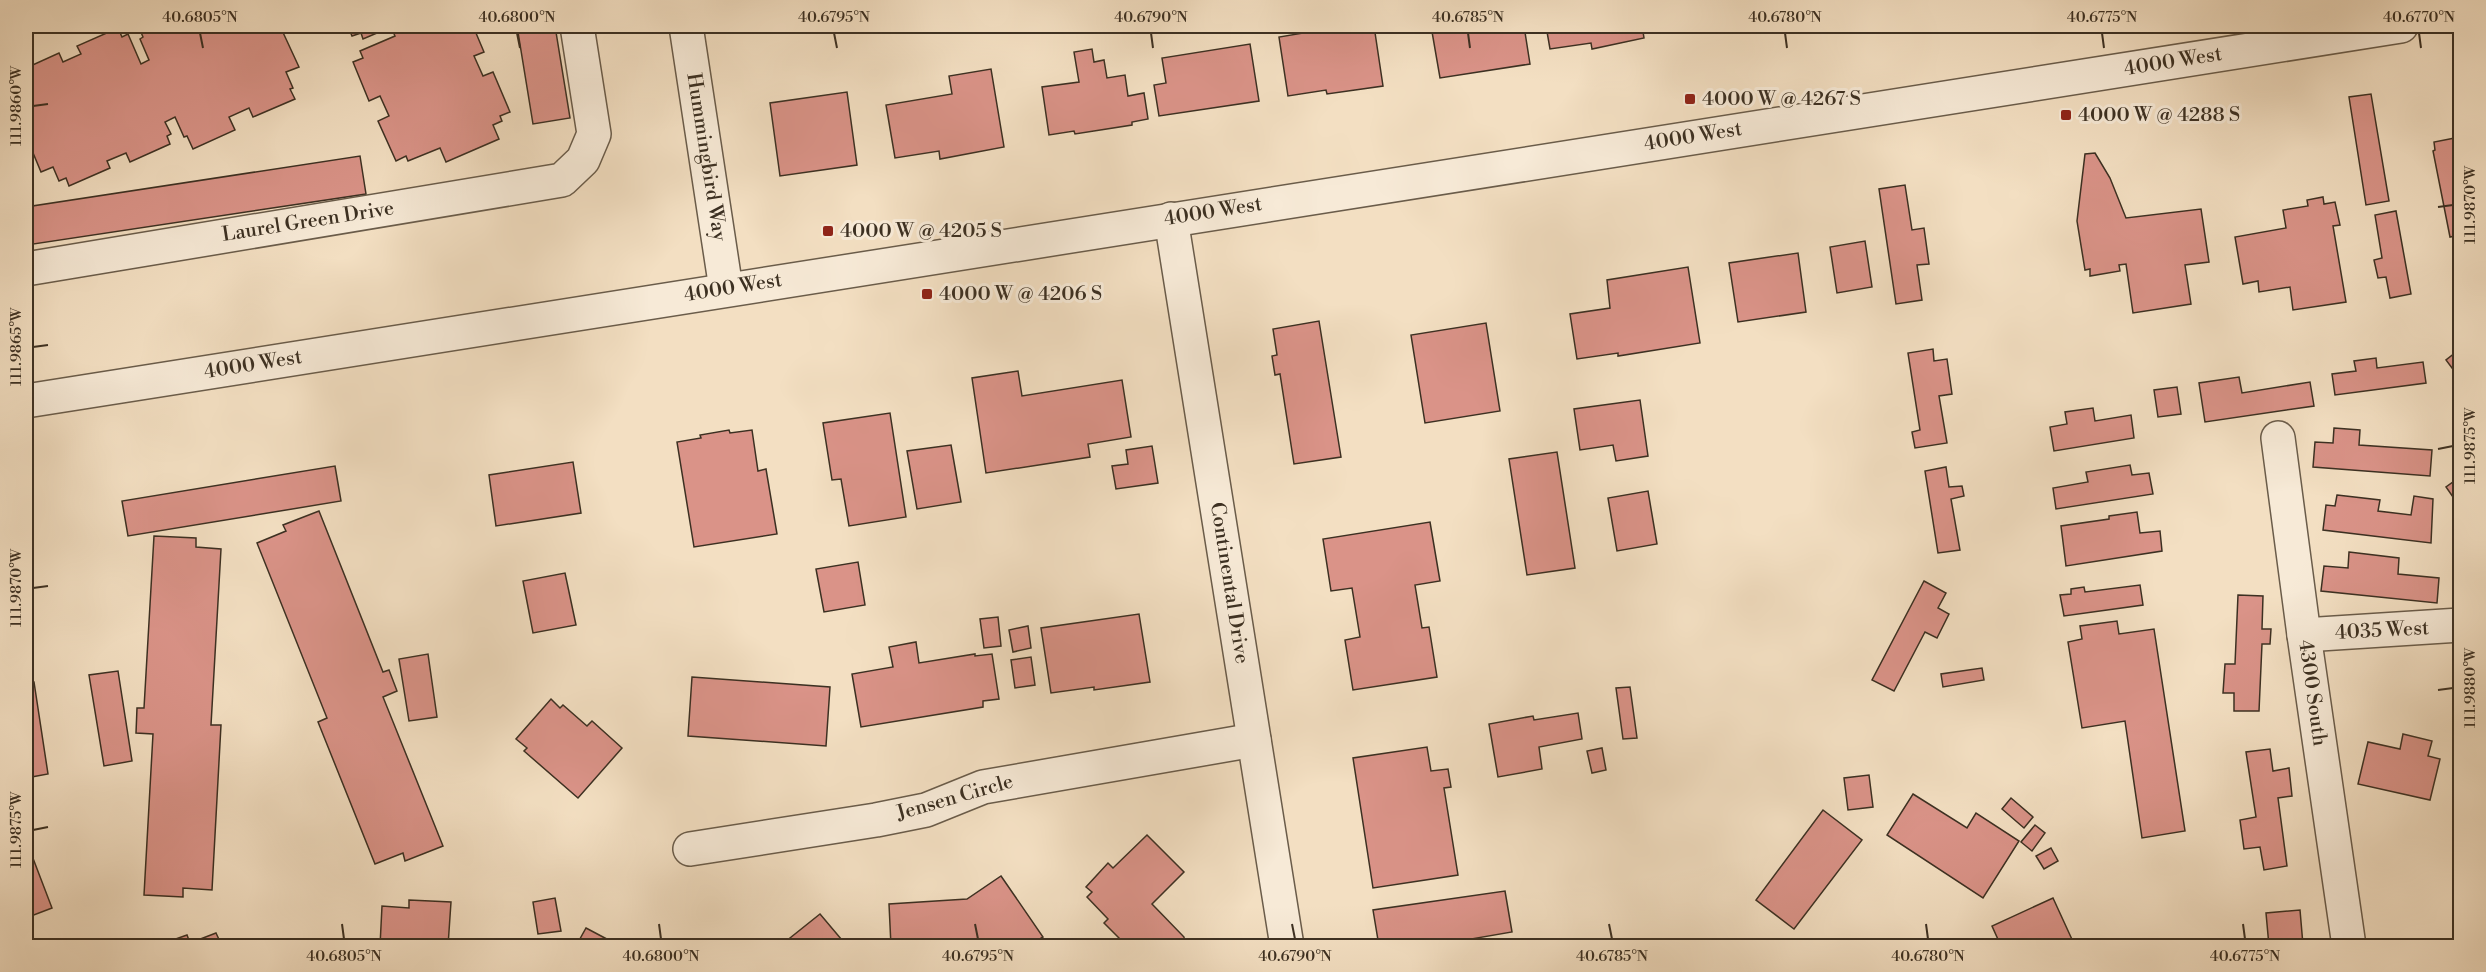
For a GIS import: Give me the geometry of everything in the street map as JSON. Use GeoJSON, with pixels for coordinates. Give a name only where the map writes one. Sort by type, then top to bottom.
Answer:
{"type":"FeatureCollection","features":[{"type":"Feature","properties":{"kind":"street","name":"Laurel Green Drive"},"geometry":{"type":"LineString","coordinates":[[26,269],[562,180],[583,160],[594,134],[577,26]]}},
{"type":"Feature","properties":{"kind":"street","name":"Hummingbird Way"},"geometry":{"type":"LineString","coordinates":[[686,26],[726,289]]}},
{"type":"Feature","properties":{"kind":"street","name":"4000 West"},"geometry":{"type":"LineString","coordinates":[[26,401],[2401,26]]}},
{"type":"Feature","properties":{"kind":"street","name":"Continental Drive"},"geometry":{"type":"LineString","coordinates":[[1171,219],[1287,946]]}},
{"type":"Feature","properties":{"kind":"street","name":"4300 South"},"geometry":{"type":"LineString","coordinates":[[2278,438],[2349,946]]}},
{"type":"Feature","properties":{"kind":"street","name":"4035 West"},"geometry":{"type":"LineString","coordinates":[[2304,635],[2460,625]]}},
{"type":"Feature","properties":{"kind":"street","name":"Jensen Circle"},"geometry":{"type":"LineString","coordinates":[[690,849],[876,820],[926,810],[983,787],[1254,740]]}},
{"type":"Feature","properties":{"kind":"building"},"geometry":{"type":"Polygon","coordinates":[[[151,26],[280,26],[299,67],[286,72],[295,99],[253,117],[249,108],[229,117],[235,130],[193,149],[187,136],[184,137],[175,117],[165,122],[171,134],[167,136],[170,144],[130,162],[126,153],[107,161],[110,168],[69,186],[66,178],[59,181],[53,167],[41,172],[26,136],[26,111],[29,109],[26,100],[26,68],[59,53],[63,62],[81,54],[77,46],[118,28],[122,37],[128,34],[141,64],[149,60],[140,39],[143,37],[140,30],[151,26]]]}},
{"type":"Feature","properties":{"kind":"building"},"geometry":{"type":"Polygon","coordinates":[[[348,26],[473,26],[484,52],[474,56],[483,76],[493,72],[510,112],[500,116],[502,121],[493,125],[499,139],[446,162],[440,148],[408,161],[406,156],[396,161],[378,121],[389,116],[380,96],[369,101],[353,62],[363,58],[360,51],[395,36],[391,27],[363,39],[361,33],[352,36],[348,26]]]}},
{"type":"Feature","properties":{"kind":"building"},"geometry":{"type":"Polygon","coordinates":[[[517,26],[555,26],[570,118],[533,124],[517,26]]]}},
{"type":"Feature","properties":{"kind":"building"},"geometry":{"type":"Polygon","coordinates":[[[1345,26],[1374,26],[1383,86],[1327,94],[1326,90],[1288,96],[1279,37],[1345,26]]]}},
{"type":"Feature","properties":{"kind":"building"},"geometry":{"type":"Polygon","coordinates":[[[1431,26],[1524,26],[1530,64],[1440,78],[1431,26]]]}},
{"type":"Feature","properties":{"kind":"building"},"geometry":{"type":"Polygon","coordinates":[[[1546,26],[1642,26],[1644,38],[1592,49],[1591,43],[1550,49],[1546,26]]]}},
{"type":"Feature","properties":{"kind":"building"},"geometry":{"type":"Polygon","coordinates":[[[1679,26],[1755,26],[1756,28],[1723,33],[1722,27],[1680,33],[1679,26]]]}},
{"type":"Feature","properties":{"kind":"building"},"geometry":{"type":"Polygon","coordinates":[[[1250,44],[1259,101],[1159,116],[1154,85],[1166,83],[1162,58],[1250,44]]]}},
{"type":"Feature","properties":{"kind":"building"},"geometry":{"type":"Polygon","coordinates":[[[1092,49],[1094,62],[1104,60],[1107,78],[1125,75],[1128,96],[1144,93],[1148,119],[1132,122],[1132,125],[1075,134],[1074,131],[1049,135],[1042,87],[1079,82],[1074,52],[1092,49]]]}},
{"type":"Feature","properties":{"kind":"building"},"geometry":{"type":"Polygon","coordinates":[[[991,69],[1004,147],[940,159],[939,151],[895,158],[886,105],[952,94],[949,76],[991,69]]]}},
{"type":"Feature","properties":{"kind":"building"},"geometry":{"type":"Polygon","coordinates":[[[847,92],[857,165],[780,176],[770,103],[847,92]]]}},
{"type":"Feature","properties":{"kind":"building"},"geometry":{"type":"Polygon","coordinates":[[[2371,94],[2389,201],[2366,205],[2349,97],[2371,94]]]}},
{"type":"Feature","properties":{"kind":"building"},"geometry":{"type":"Polygon","coordinates":[[[2460,137],[2460,235],[2450,237],[2433,151],[2435,150],[2434,142],[2460,137]]]}},
{"type":"Feature","properties":{"kind":"building"},"geometry":{"type":"Polygon","coordinates":[[[2095,153],[2110,178],[2126,218],[2201,209],[2209,262],[2185,265],[2191,304],[2133,313],[2126,264],[2119,265],[2120,271],[2090,276],[2090,269],[2085,270],[2077,221],[2085,154],[2095,153]]]}},
{"type":"Feature","properties":{"kind":"building"},"geometry":{"type":"Polygon","coordinates":[[[360,156],[366,194],[27,245],[26,207],[360,156]]]}},
{"type":"Feature","properties":{"kind":"building"},"geometry":{"type":"Polygon","coordinates":[[[1905,185],[1912,230],[1924,228],[1929,264],[1917,265],[1922,300],[1896,304],[1879,189],[1905,185]]]}},
{"type":"Feature","properties":{"kind":"building"},"geometry":{"type":"Polygon","coordinates":[[[2323,197],[2324,204],[2335,202],[2340,225],[2333,226],[2346,302],[2293,310],[2290,287],[2259,292],[2258,281],[2243,284],[2235,237],[2286,228],[2283,210],[2308,206],[2307,200],[2323,197]]]}},
{"type":"Feature","properties":{"kind":"building"},"geometry":{"type":"Polygon","coordinates":[[[2396,211],[2411,294],[2390,298],[2386,277],[2378,278],[2374,260],[2382,258],[2375,215],[2396,211]]]}},
{"type":"Feature","properties":{"kind":"building"},"geometry":{"type":"Polygon","coordinates":[[[1865,241],[1872,287],[1837,293],[1830,247],[1865,241]]]}},
{"type":"Feature","properties":{"kind":"building"},"geometry":{"type":"Polygon","coordinates":[[[1798,253],[1806,312],[1738,322],[1729,263],[1798,253]]]}},
{"type":"Feature","properties":{"kind":"building"},"geometry":{"type":"Polygon","coordinates":[[[1688,267],[1700,343],[1618,356],[1618,353],[1577,359],[1570,314],[1610,308],[1607,280],[1688,267]]]}},
{"type":"Feature","properties":{"kind":"building"},"geometry":{"type":"Polygon","coordinates":[[[1319,321],[1341,457],[1294,464],[1280,374],[1275,375],[1272,356],[1277,355],[1273,329],[1319,321]]]}},
{"type":"Feature","properties":{"kind":"building"},"geometry":{"type":"Polygon","coordinates":[[[1486,323],[1500,411],[1425,423],[1411,335],[1486,323]]]}},
{"type":"Feature","properties":{"kind":"building"},"geometry":{"type":"Polygon","coordinates":[[[1933,349],[1934,361],[1947,359],[1952,394],[1939,396],[1947,443],[1915,448],[1912,432],[1920,430],[1908,353],[1933,349]]]}},
{"type":"Feature","properties":{"kind":"building"},"geometry":{"type":"Polygon","coordinates":[[[2460,349],[2460,374],[2458,376],[2446,360],[2460,349]]]}},
{"type":"Feature","properties":{"kind":"building"},"geometry":{"type":"Polygon","coordinates":[[[2376,358],[2377,368],[2423,362],[2426,383],[2335,395],[2332,374],[2356,371],[2354,361],[2376,358]]]}},
{"type":"Feature","properties":{"kind":"building"},"geometry":{"type":"Polygon","coordinates":[[[1018,371],[1022,396],[1122,380],[1131,437],[1088,444],[1090,457],[986,473],[972,378],[1018,371]]]}},
{"type":"Feature","properties":{"kind":"building"},"geometry":{"type":"Polygon","coordinates":[[[2239,377],[2242,393],[2310,382],[2314,406],[2205,422],[2199,383],[2239,377]]]}},
{"type":"Feature","properties":{"kind":"building"},"geometry":{"type":"Polygon","coordinates":[[[2177,387],[2181,414],[2158,417],[2154,390],[2177,387]]]}},
{"type":"Feature","properties":{"kind":"building"},"geometry":{"type":"Polygon","coordinates":[[[1640,400],[1648,456],[1616,461],[1613,445],[1580,450],[1574,409],[1640,400]]]}},
{"type":"Feature","properties":{"kind":"building"},"geometry":{"type":"Polygon","coordinates":[[[2093,408],[2095,421],[2131,415],[2134,438],[2054,451],[2050,427],[2067,424],[2065,412],[2093,408]]]}},
{"type":"Feature","properties":{"kind":"building"},"geometry":{"type":"Polygon","coordinates":[[[890,413],[906,517],[849,526],[841,479],[832,480],[823,423],[890,413]]]}},
{"type":"Feature","properties":{"kind":"building"},"geometry":{"type":"Polygon","coordinates":[[[2334,428],[2360,430],[2359,445],[2432,450],[2430,476],[2313,467],[2315,442],[2333,443],[2334,428]]]}},
{"type":"Feature","properties":{"kind":"building"},"geometry":{"type":"Polygon","coordinates":[[[729,430],[730,433],[752,430],[758,471],[766,469],[777,534],[694,547],[677,442],[729,430]]]}},
{"type":"Feature","properties":{"kind":"building"},"geometry":{"type":"Polygon","coordinates":[[[951,445],[961,502],[917,509],[907,451],[951,445]]]}},
{"type":"Feature","properties":{"kind":"building"},"geometry":{"type":"Polygon","coordinates":[[[1152,446],[1158,483],[1116,489],[1112,466],[1128,464],[1126,450],[1152,446]]]}},
{"type":"Feature","properties":{"kind":"building"},"geometry":{"type":"Polygon","coordinates":[[[1557,452],[1575,568],[1527,575],[1509,459],[1557,452]]]}},
{"type":"Feature","properties":{"kind":"building"},"geometry":{"type":"Polygon","coordinates":[[[573,462],[581,513],[496,526],[489,475],[573,462]]]}},
{"type":"Feature","properties":{"kind":"building"},"geometry":{"type":"Polygon","coordinates":[[[2130,465],[2132,475],[2149,473],[2153,494],[2056,509],[2053,488],[2088,482],[2086,472],[2130,465]]]}},
{"type":"Feature","properties":{"kind":"building"},"geometry":{"type":"Polygon","coordinates":[[[335,466],[341,501],[128,536],[122,501],[335,466]]]}},
{"type":"Feature","properties":{"kind":"building"},"geometry":{"type":"Polygon","coordinates":[[[1946,467],[1949,487],[1962,486],[1964,496],[1951,499],[1960,550],[1938,553],[1925,471],[1946,467]]]}},
{"type":"Feature","properties":{"kind":"building"},"geometry":{"type":"Polygon","coordinates":[[[2460,477],[2460,507],[2446,487],[2460,477]]]}},
{"type":"Feature","properties":{"kind":"building"},"geometry":{"type":"Polygon","coordinates":[[[1648,491],[1657,544],[1617,551],[1608,498],[1648,491]]]}},
{"type":"Feature","properties":{"kind":"building"},"geometry":{"type":"Polygon","coordinates":[[[2337,495],[2380,500],[2378,511],[2411,515],[2414,496],[2433,499],[2431,543],[2323,530],[2326,505],[2335,506],[2337,495]]]}},
{"type":"Feature","properties":{"kind":"building"},"geometry":{"type":"Polygon","coordinates":[[[319,511],[383,672],[389,670],[397,691],[383,697],[443,846],[405,861],[403,853],[375,864],[318,722],[327,718],[257,543],[286,531],[283,525],[319,511]]]}},
{"type":"Feature","properties":{"kind":"building"},"geometry":{"type":"Polygon","coordinates":[[[2137,512],[2140,533],[2160,531],[2162,551],[2066,566],[2061,526],[2109,519],[2109,516],[2137,512]]]}},
{"type":"Feature","properties":{"kind":"building"},"geometry":{"type":"Polygon","coordinates":[[[1430,522],[1440,581],[1415,585],[1422,628],[1429,627],[1437,677],[1353,690],[1345,640],[1360,637],[1352,588],[1331,591],[1323,539],[1430,522]]]}},
{"type":"Feature","properties":{"kind":"building"},"geometry":{"type":"Polygon","coordinates":[[[154,536],[196,538],[196,547],[221,549],[211,725],[221,725],[212,890],[183,888],[183,897],[144,895],[153,734],[136,733],[137,708],[144,708],[154,536]]]}},
{"type":"Feature","properties":{"kind":"building"},"geometry":{"type":"Polygon","coordinates":[[[2349,552],[2399,558],[2398,574],[2439,578],[2437,603],[2321,591],[2324,566],[2348,568],[2349,552]]]}},
{"type":"Feature","properties":{"kind":"building"},"geometry":{"type":"Polygon","coordinates":[[[858,562],[865,605],[824,612],[816,569],[858,562]]]}},
{"type":"Feature","properties":{"kind":"building"},"geometry":{"type":"Polygon","coordinates":[[[565,573],[576,625],[533,633],[523,581],[565,573]]]}},
{"type":"Feature","properties":{"kind":"building"},"geometry":{"type":"Polygon","coordinates":[[[1924,581],[1946,593],[1938,608],[1949,614],[1937,638],[1925,632],[1894,691],[1872,680],[1924,581]]]}},
{"type":"Feature","properties":{"kind":"building"},"geometry":{"type":"Polygon","coordinates":[[[2140,585],[2143,605],[2064,616],[2060,595],[2071,594],[2071,589],[2084,587],[2085,592],[2140,585]]]}},
{"type":"Feature","properties":{"kind":"building"},"geometry":{"type":"Polygon","coordinates":[[[2238,595],[2263,596],[2262,629],[2271,629],[2270,644],[2262,644],[2259,711],[2234,711],[2234,693],[2223,693],[2225,664],[2235,664],[2238,595]]]}},
{"type":"Feature","properties":{"kind":"building"},"geometry":{"type":"Polygon","coordinates":[[[1139,614],[1150,682],[1051,693],[1041,628],[1139,614]]]}},
{"type":"Feature","properties":{"kind":"building"},"geometry":{"type":"Polygon","coordinates":[[[998,617],[1001,646],[984,648],[980,619],[998,617]]]}},
{"type":"Feature","properties":{"kind":"building"},"geometry":{"type":"Polygon","coordinates":[[[2117,621],[2119,634],[2154,629],[2185,831],[2142,838],[2125,721],[2082,728],[2068,642],[2082,639],[2080,626],[2117,621]]]}},
{"type":"Feature","properties":{"kind":"building"},"geometry":{"type":"Polygon","coordinates":[[[1028,626],[1031,648],[1013,652],[1009,630],[1028,626]]]}},
{"type":"Feature","properties":{"kind":"building"},"geometry":{"type":"Polygon","coordinates":[[[916,642],[919,663],[975,654],[975,656],[992,654],[999,699],[983,701],[983,707],[861,727],[852,674],[893,667],[889,647],[916,642]]]}},
{"type":"Feature","properties":{"kind":"building"},"geometry":{"type":"Polygon","coordinates":[[[428,654],[437,717],[409,721],[399,659],[428,654]]]}},
{"type":"Feature","properties":{"kind":"building"},"geometry":{"type":"Polygon","coordinates":[[[1031,657],[1035,685],[1015,688],[1011,660],[1031,657]]]}},
{"type":"Feature","properties":{"kind":"building"},"geometry":{"type":"Polygon","coordinates":[[[1982,668],[1984,680],[1943,687],[1941,674],[1982,668]]]}},
{"type":"Feature","properties":{"kind":"building"},"geometry":{"type":"Polygon","coordinates":[[[118,671],[132,761],[104,766],[89,675],[118,671]]]}},
{"type":"Feature","properties":{"kind":"building"},"geometry":{"type":"Polygon","coordinates":[[[692,677],[830,687],[826,746],[688,736],[692,677]]]}},
{"type":"Feature","properties":{"kind":"building"},"geometry":{"type":"Polygon","coordinates":[[[34,682],[48,774],[26,778],[26,683],[34,682]]]}},
{"type":"Feature","properties":{"kind":"building"},"geometry":{"type":"Polygon","coordinates":[[[1630,687],[1637,738],[1623,739],[1616,688],[1630,687]]]}},
{"type":"Feature","properties":{"kind":"building"},"geometry":{"type":"Polygon","coordinates":[[[551,699],[560,708],[563,705],[587,726],[592,721],[622,748],[578,798],[524,751],[527,748],[516,739],[551,699]]]}},
{"type":"Feature","properties":{"kind":"building"},"geometry":{"type":"Polygon","coordinates":[[[1578,713],[1582,739],[1539,747],[1542,769],[1498,777],[1489,724],[1533,716],[1534,720],[1578,713]]]}},
{"type":"Feature","properties":{"kind":"building"},"geometry":{"type":"Polygon","coordinates":[[[2403,734],[2432,741],[2428,756],[2440,759],[2430,800],[2358,784],[2368,742],[2400,749],[2403,734]]]}},
{"type":"Feature","properties":{"kind":"building"},"geometry":{"type":"Polygon","coordinates":[[[1427,747],[1431,771],[1448,769],[1451,787],[1444,788],[1458,875],[1373,888],[1353,758],[1427,747]]]}},
{"type":"Feature","properties":{"kind":"building"},"geometry":{"type":"Polygon","coordinates":[[[1602,748],[1606,770],[1592,773],[1587,751],[1602,748]]]}},
{"type":"Feature","properties":{"kind":"building"},"geometry":{"type":"Polygon","coordinates":[[[2270,749],[2273,771],[2289,768],[2292,796],[2278,798],[2287,866],[2264,870],[2260,847],[2244,849],[2240,820],[2256,817],[2246,752],[2270,749]]]}},
{"type":"Feature","properties":{"kind":"building"},"geometry":{"type":"Polygon","coordinates":[[[1869,775],[1873,807],[1848,810],[1844,778],[1869,775]]]}},
{"type":"Feature","properties":{"kind":"building"},"geometry":{"type":"Polygon","coordinates":[[[1913,794],[1967,828],[1976,813],[2019,841],[1983,898],[1887,835],[1913,794]]]}},
{"type":"Feature","properties":{"kind":"building"},"geometry":{"type":"Polygon","coordinates":[[[2011,798],[2033,817],[2024,828],[2002,809],[2011,798]]]}},
{"type":"Feature","properties":{"kind":"building"},"geometry":{"type":"Polygon","coordinates":[[[1823,810],[1862,840],[1794,929],[1756,900],[1823,810]]]}},
{"type":"Feature","properties":{"kind":"building"},"geometry":{"type":"Polygon","coordinates":[[[2457,821],[2460,821],[2460,840],[2457,840],[2457,821]]]}},
{"type":"Feature","properties":{"kind":"building"},"geometry":{"type":"Polygon","coordinates":[[[2035,825],[2045,833],[2032,851],[2021,842],[2035,825]]]}},
{"type":"Feature","properties":{"kind":"building"},"geometry":{"type":"Polygon","coordinates":[[[1147,835],[1184,872],[1152,904],[1184,937],[1185,946],[1127,946],[1104,923],[1108,919],[1087,897],[1092,892],[1086,887],[1108,863],[1113,868],[1147,835]]]}},
{"type":"Feature","properties":{"kind":"building"},"geometry":{"type":"Polygon","coordinates":[[[26,840],[52,908],[26,918],[26,840]]]}},
{"type":"Feature","properties":{"kind":"building"},"geometry":{"type":"Polygon","coordinates":[[[2051,848],[2058,861],[2044,869],[2036,856],[2051,848]]]}},
{"type":"Feature","properties":{"kind":"building"},"geometry":{"type":"Polygon","coordinates":[[[1001,876],[1043,937],[1029,946],[891,946],[889,904],[967,899],[1001,876]]]}},
{"type":"Feature","properties":{"kind":"building"},"geometry":{"type":"Polygon","coordinates":[[[1505,891],[1512,932],[1465,940],[1466,946],[1379,946],[1373,910],[1505,891]]]}},
{"type":"Feature","properties":{"kind":"building"},"geometry":{"type":"Polygon","coordinates":[[[555,898],[561,931],[538,934],[533,902],[555,898]]]}},
{"type":"Feature","properties":{"kind":"building"},"geometry":{"type":"Polygon","coordinates":[[[2053,898],[2075,946],[2001,946],[1992,926],[2053,898]]]}},
{"type":"Feature","properties":{"kind":"building"},"geometry":{"type":"Polygon","coordinates":[[[409,900],[451,902],[448,946],[380,946],[382,906],[409,908],[409,900]]]}},
{"type":"Feature","properties":{"kind":"building"},"geometry":{"type":"Polygon","coordinates":[[[2300,910],[2303,945],[2269,946],[2266,913],[2300,910]]]}},
{"type":"Feature","properties":{"kind":"building"},"geometry":{"type":"Polygon","coordinates":[[[820,914],[847,946],[780,946],[820,914]]]}},
{"type":"Feature","properties":{"kind":"building"},"geometry":{"type":"Polygon","coordinates":[[[586,928],[620,946],[576,946],[586,928]]]}},
{"type":"Feature","properties":{"kind":"building"},"geometry":{"type":"Polygon","coordinates":[[[216,933],[222,946],[156,946],[187,935],[190,943],[216,933]]]}},
{"type":"Feature","properties":{"kind":"place","name":"4000 W @ 4267 S"},"geometry":{"type":"Point","coordinates":[1690,99]}},
{"type":"Feature","properties":{"kind":"place","name":"4000 W @ 4288 S"},"geometry":{"type":"Point","coordinates":[2066,115]}},
{"type":"Feature","properties":{"kind":"place","name":"4000 W @ 4205 S"},"geometry":{"type":"Point","coordinates":[828,231]}},
{"type":"Feature","properties":{"kind":"place","name":"4000 W @ 4206 S"},"geometry":{"type":"Point","coordinates":[927,294]}}]}
